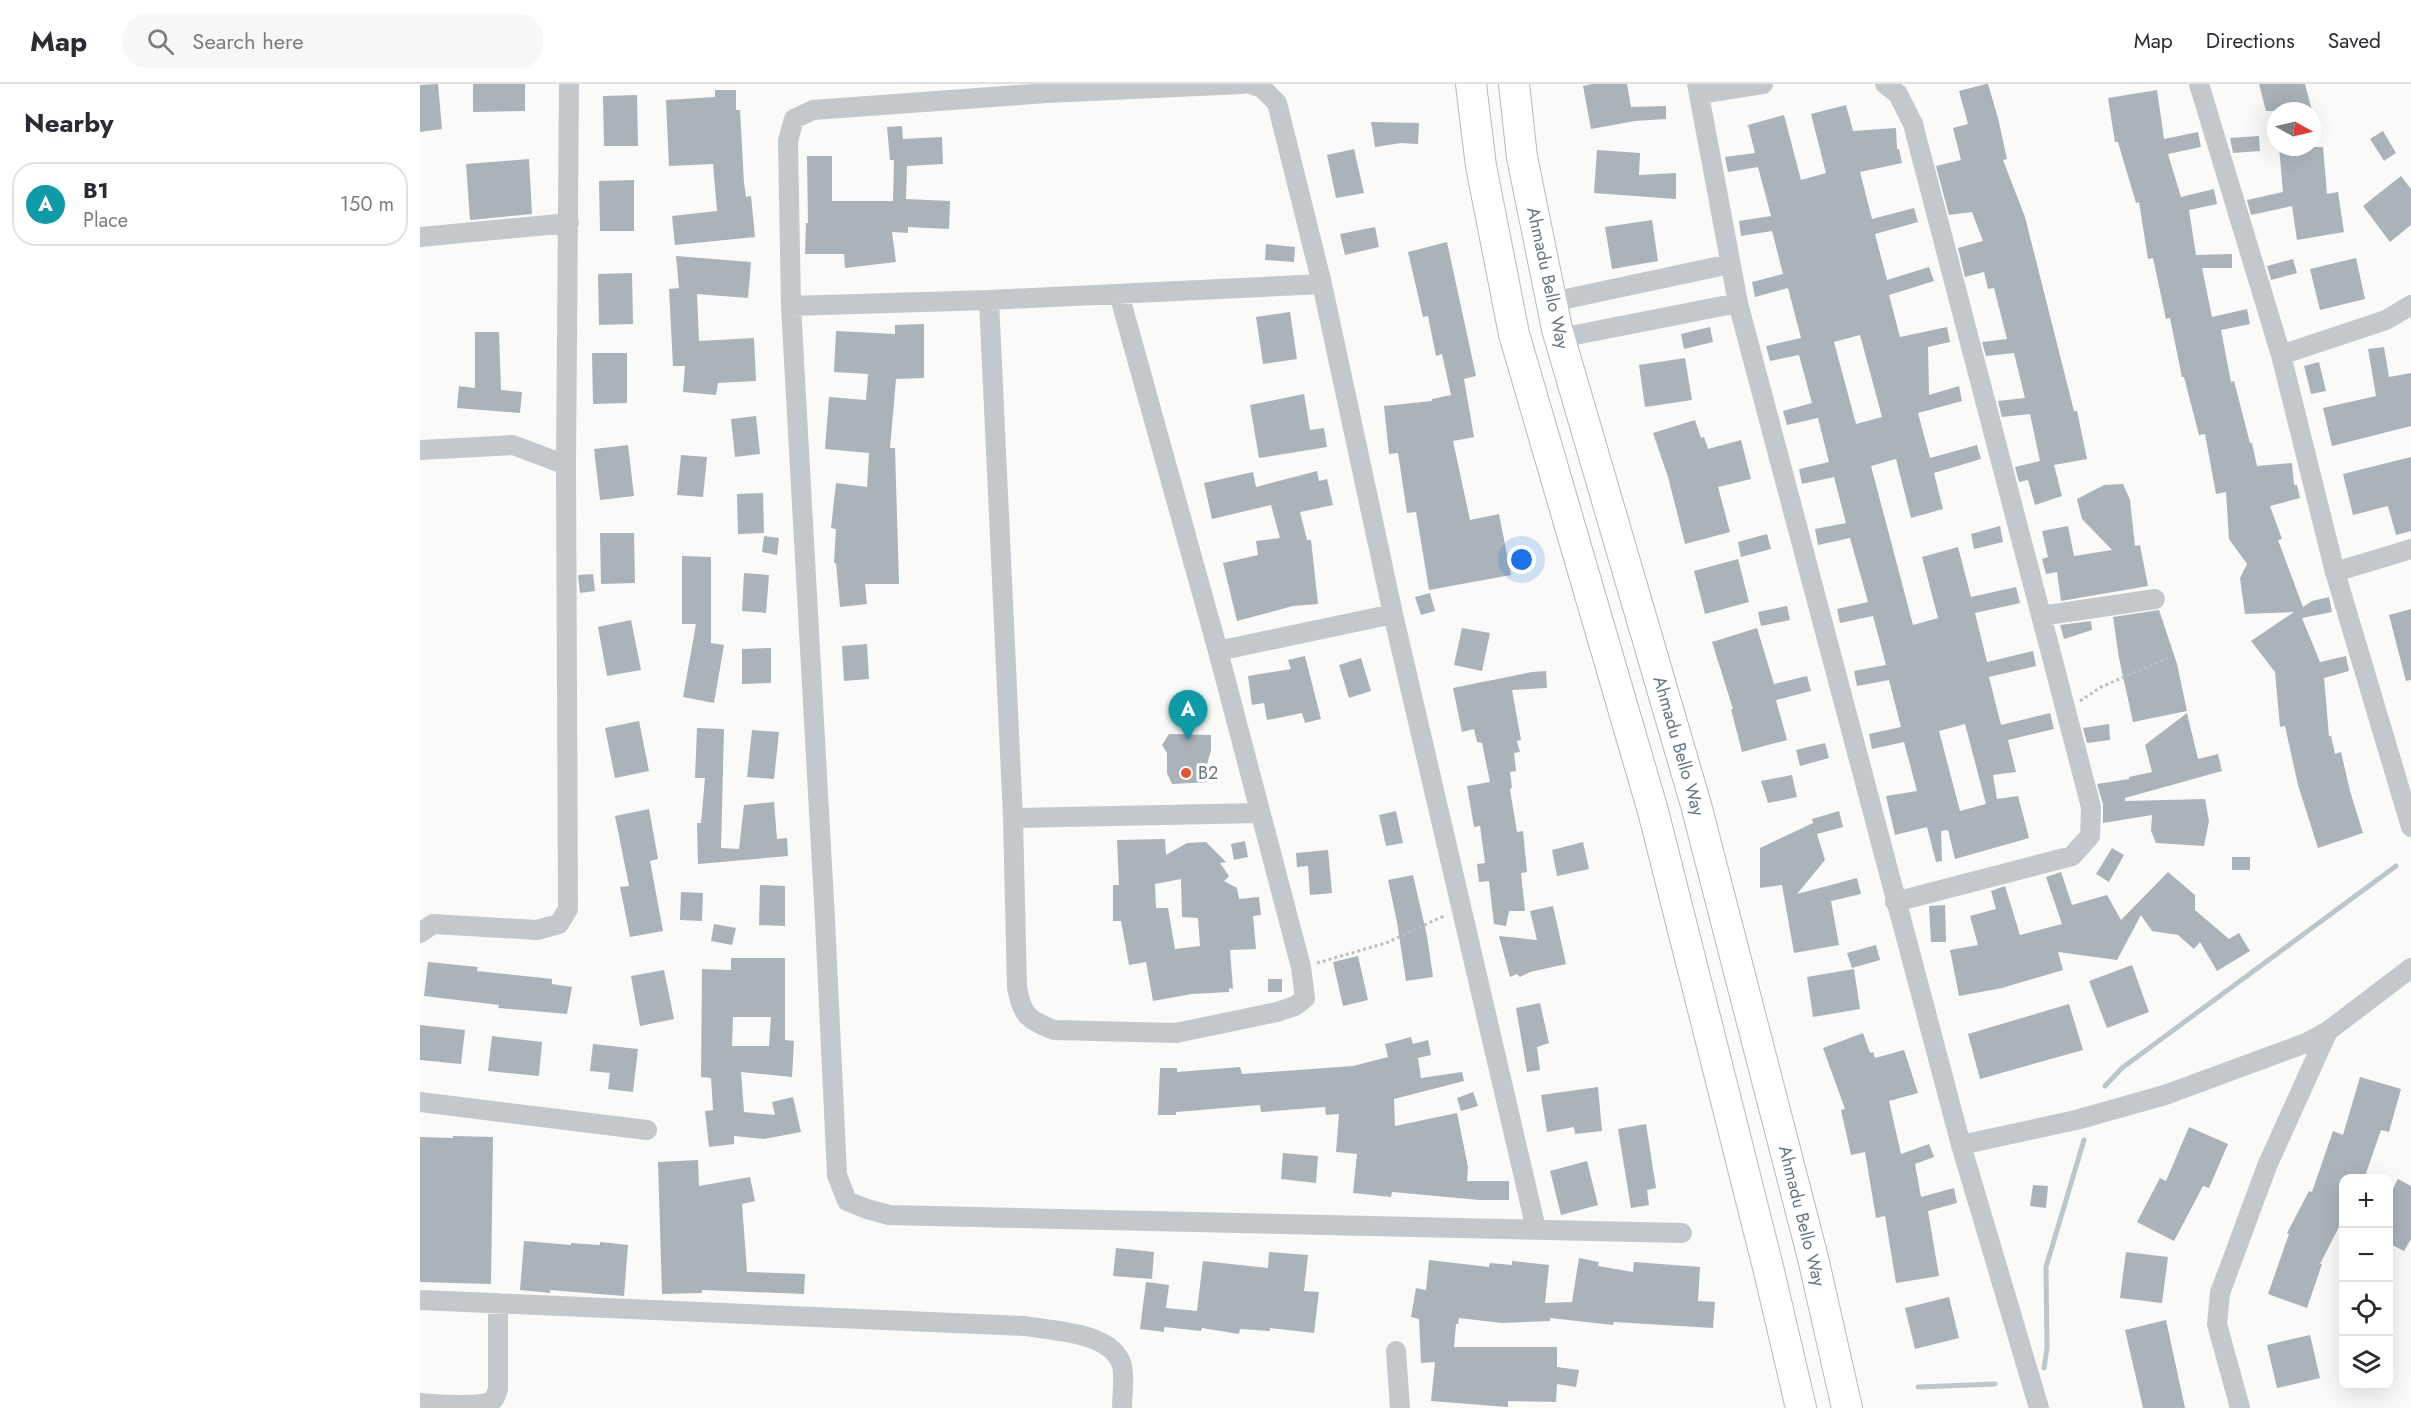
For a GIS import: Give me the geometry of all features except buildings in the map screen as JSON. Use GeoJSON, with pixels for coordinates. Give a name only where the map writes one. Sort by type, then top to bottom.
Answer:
{"type":"FeatureCollection","features":[{"type":"Feature","properties":{"kind":"main road"},"geometry":{"type":"LineString","coordinates":[[1471,84],[1482,166],[1514,334],[1653,811],[1768,1267],[1801,1408]]}},
{"type":"Feature","properties":{"kind":"main road","name":"Ahmadu Bello Way"},"geometry":{"type":"LineString","coordinates":[[1514,84],[1522,157],[1560,338],[1696,804],[1814,1258],[1847,1408]]}},
{"type":"Feature","properties":{"kind":"street"},"geometry":{"type":"LineString","coordinates":[[420,933],[433,924],[537,930],[559,924],[568,909],[566,465],[569,84]]}},
{"type":"Feature","properties":{"kind":"street"},"geometry":{"type":"LineString","coordinates":[[1242,84],[1046,89],[813,110],[794,119],[788,141],[791,306],[837,1175],[847,1201],[889,1215],[1682,1233]]}},
{"type":"Feature","properties":{"kind":"street"},"geometry":{"type":"LineString","coordinates":[[1250,84],[1263,88],[1277,103],[1322,284],[1393,614],[1536,1229]]}},
{"type":"Feature","properties":{"kind":"street"},"geometry":{"type":"LineString","coordinates":[[1763,84],[1698,89],[1738,303],[1961,1145],[2039,1408]]}},
{"type":"Feature","properties":{"kind":"street"},"geometry":{"type":"LineString","coordinates":[[1885,84],[1898,94],[1913,124],[2091,807],[2090,836],[2072,856],[1896,902]]}},
{"type":"Feature","properties":{"kind":"street"},"geometry":{"type":"LineString","coordinates":[[2199,84],[2281,356],[2335,572],[2411,827]]}},
{"type":"Feature","properties":{"kind":"street"},"geometry":{"type":"LineString","coordinates":[[420,237],[569,224]]}},
{"type":"Feature","properties":{"kind":"street"},"geometry":{"type":"LineString","coordinates":[[1552,302],[1730,264]]}},
{"type":"Feature","properties":{"kind":"street"},"geometry":{"type":"LineString","coordinates":[[791,306],[989,300],[1322,284]]}},
{"type":"Feature","properties":{"kind":"street"},"geometry":{"type":"LineString","coordinates":[[989,300],[1013,818],[1017,988],[1021,1007],[1036,1023],[1054,1030],[1176,1033],[1277,1012],[1295,1006],[1305,998],[1301,967],[1218,651],[1119,294]]}},
{"type":"Feature","properties":{"kind":"street"},"geometry":{"type":"LineString","coordinates":[[1560,338],[1738,303]]}},
{"type":"Feature","properties":{"kind":"street"},"geometry":{"type":"LineString","coordinates":[[2281,356],[2386,320],[2411,305]]}},
{"type":"Feature","properties":{"kind":"street"},"geometry":{"type":"LineString","coordinates":[[420,450],[513,445],[566,465]]}},
{"type":"Feature","properties":{"kind":"street"},"geometry":{"type":"LineString","coordinates":[[2335,572],[2411,549]]}},
{"type":"Feature","properties":{"kind":"street"},"geometry":{"type":"LineString","coordinates":[[2042,616],[2155,599]]}},
{"type":"Feature","properties":{"kind":"street"},"geometry":{"type":"LineString","coordinates":[[1218,651],[1393,614]]}},
{"type":"Feature","properties":{"kind":"street"},"geometry":{"type":"LineString","coordinates":[[1013,818],[1260,813]]}},
{"type":"Feature","properties":{"kind":"street"},"geometry":{"type":"LineString","coordinates":[[1961,1145],[2076,1120],[2165,1095],[2306,1042],[2328,1031],[2411,968]]}},
{"type":"Feature","properties":{"kind":"street"},"geometry":{"type":"LineString","coordinates":[[2240,1408],[2217,1324],[2220,1293],[2267,1166],[2328,1031]]}},
{"type":"Feature","properties":{"kind":"street"},"geometry":{"type":"LineString","coordinates":[[420,1102],[647,1130]]}},
{"type":"Feature","properties":{"kind":"street"},"geometry":{"type":"LineString","coordinates":[[420,1300],[1025,1326],[1086,1336],[1110,1346],[1122,1366],[1122,1408]]}},
{"type":"Feature","properties":{"kind":"street"},"geometry":{"type":"LineString","coordinates":[[420,1403],[479,1405],[489,1403],[495,1398],[498,1389],[498,1303]]}},
{"type":"Feature","properties":{"kind":"street"},"geometry":{"type":"LineString","coordinates":[[1396,1351],[1400,1408]]}},
{"type":"Feature","properties":{"kind":"path"},"geometry":{"type":"LineString","coordinates":[[2066,710],[2102,687],[2170,657]]}},
{"type":"Feature","properties":{"kind":"path"},"geometry":{"type":"LineString","coordinates":[[1301,967],[1386,943],[1461,908]]}},
{"type":"Feature","properties":{"kind":"waterway"},"geometry":{"type":"LineString","coordinates":[[2105,1086],[2122,1068],[2396,866]]}},
{"type":"Feature","properties":{"kind":"waterway"},"geometry":{"type":"LineString","coordinates":[[2044,1368],[2047,1348],[2046,1267],[2084,1140]]}},
{"type":"Feature","properties":{"kind":"waterway"},"geometry":{"type":"LineString","coordinates":[[1918,1387],[1995,1384]]}},
{"type":"Feature","properties":{"kind":"place","name":"B1"},"geometry":{"type":"Point","coordinates":[1188,740]}},
{"type":"Feature","properties":{"kind":"place","name":"B2"},"geometry":{"type":"Point","coordinates":[1186,773]}}]}
